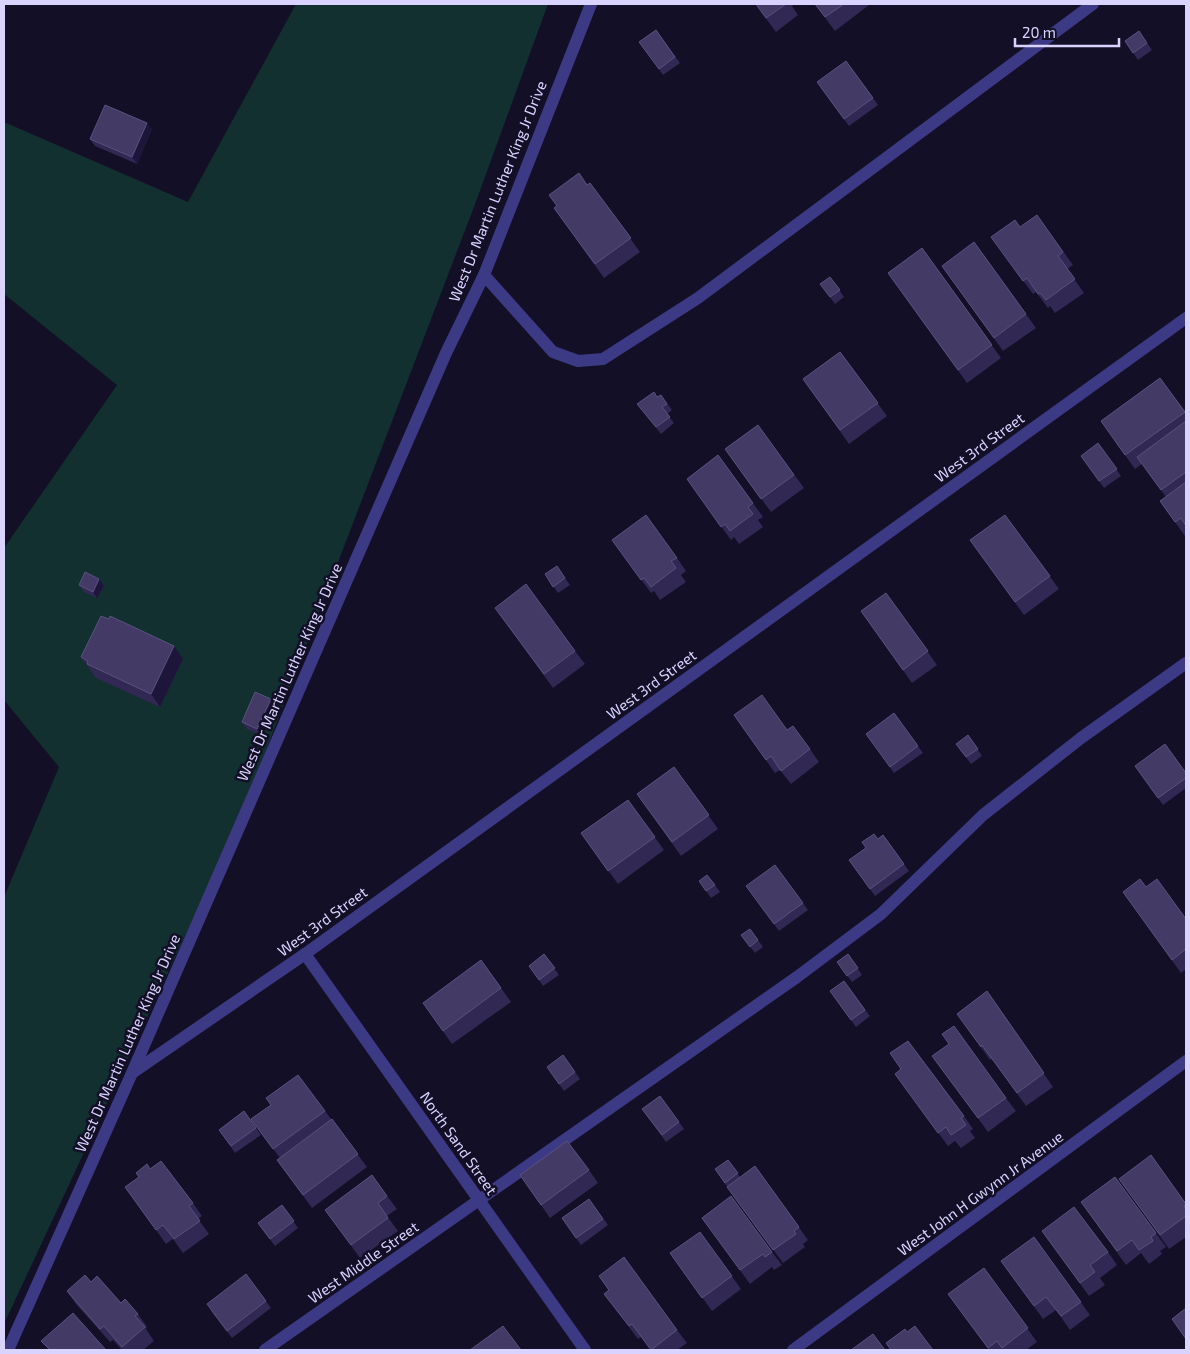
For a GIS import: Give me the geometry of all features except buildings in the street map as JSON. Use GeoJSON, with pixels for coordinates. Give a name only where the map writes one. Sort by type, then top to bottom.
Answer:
{"type":"FeatureCollection","features":[{"type":"Feature","properties":{"kind":"street","name":"West Dr Martin Luther King Jr Drive"},"geometry":{"type":"LineString","coordinates":[[8,1350],[132,1073],[446,352],[484,275],[590,4]]}},
{"type":"Feature","properties":{"kind":"street"},"geometry":{"type":"LineString","coordinates":[[484,275],[553,352],[578,361],[603,359],[698,298],[1093,4]]}},
{"type":"Feature","properties":{"kind":"street","name":"West 3rd Street"},"geometry":{"type":"LineString","coordinates":[[132,1073],[306,954],[1185,321]]}},
{"type":"Feature","properties":{"kind":"street","name":"West Middle Street"},"geometry":{"type":"LineString","coordinates":[[265,1350],[850,938],[880,914],[983,815],[1081,738],[1186,663]]}},
{"type":"Feature","properties":{"kind":"street","name":"North Sand Street"},"geometry":{"type":"LineString","coordinates":[[306,954],[585,1350]]}},
{"type":"Feature","properties":{"kind":"street","name":"West John H Gwynn Jr Avenue"},"geometry":{"type":"LineString","coordinates":[[793,1350],[1186,1061]]}},
{"type":"Feature","properties":{"kind":"green space"},"geometry":{"type":"Polygon","coordinates":[[[296,4],[548,4],[474,207],[241,816],[4,1324],[4,897],[59,767],[4,700],[4,548],[117,385],[4,294],[4,122],[188,202],[296,4]]]}}]}
